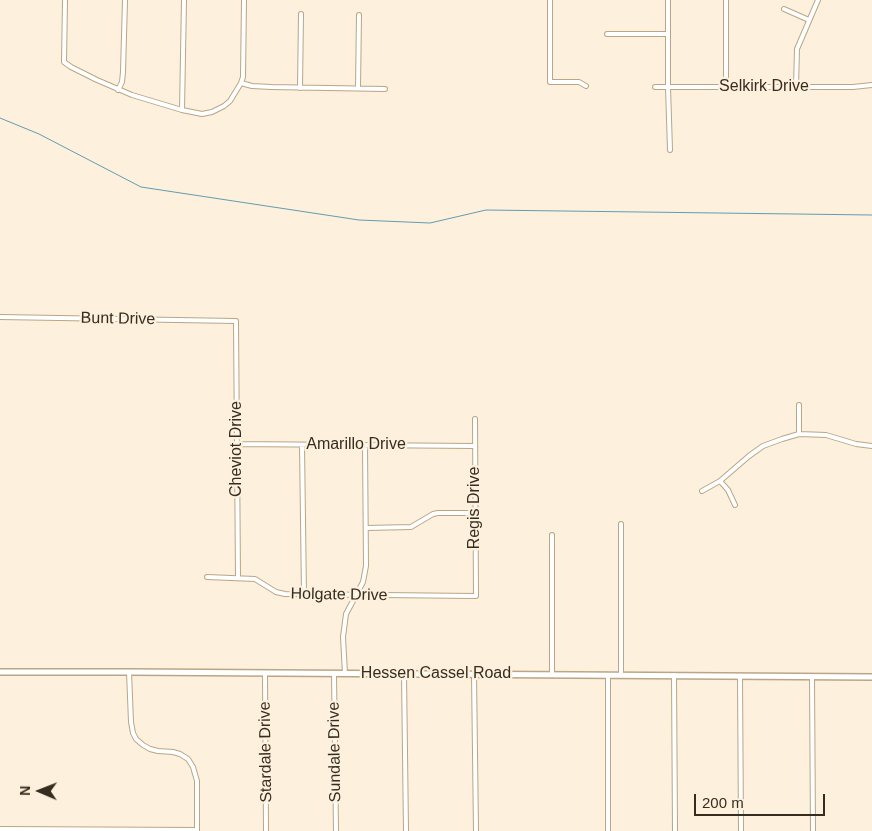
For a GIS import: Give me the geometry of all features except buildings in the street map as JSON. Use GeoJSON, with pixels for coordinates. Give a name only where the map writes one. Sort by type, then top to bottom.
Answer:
{"type":"FeatureCollection","features":[{"type":"Feature","properties":{"kind":"main road","name":"Hessen Cassel Road"},"geometry":{"type":"LineString","coordinates":[[0,672],[872,677]]}},
{"type":"Feature","properties":{"kind":"street"},"geometry":{"type":"LineString","coordinates":[[65,0],[64,62],[118,90],[151,102],[202,114],[221,108],[230,101],[241,84],[243,77],[244,0]]}},
{"type":"Feature","properties":{"kind":"street"},"geometry":{"type":"LineString","coordinates":[[118,90],[124,72],[125,0]]}},
{"type":"Feature","properties":{"kind":"street"},"geometry":{"type":"LineString","coordinates":[[182,110],[184,0]]}},
{"type":"Feature","properties":{"kind":"street"},"geometry":{"type":"LineString","coordinates":[[550,0],[550,82],[580,82],[586,86]]}},
{"type":"Feature","properties":{"kind":"street"},"geometry":{"type":"LineString","coordinates":[[668,0],[670,150]]}},
{"type":"Feature","properties":{"kind":"street"},"geometry":{"type":"LineString","coordinates":[[726,0],[726,87]]}},
{"type":"Feature","properties":{"kind":"street"},"geometry":{"type":"LineString","coordinates":[[796,87],[797,49],[818,0]]}},
{"type":"Feature","properties":{"kind":"street"},"geometry":{"type":"LineString","coordinates":[[784,9],[809,20]]}},
{"type":"Feature","properties":{"kind":"street"},"geometry":{"type":"LineString","coordinates":[[300,88],[301,14]]}},
{"type":"Feature","properties":{"kind":"street"},"geometry":{"type":"LineString","coordinates":[[358,88],[359,15]]}},
{"type":"Feature","properties":{"kind":"street"},"geometry":{"type":"LineString","coordinates":[[606,34],[668,34]]}},
{"type":"Feature","properties":{"kind":"street"},"geometry":{"type":"LineString","coordinates":[[241,84],[300,88],[385,89]]}},
{"type":"Feature","properties":{"kind":"street","name":"Selkirk Drive"},"geometry":{"type":"LineString","coordinates":[[655,87],[852,87],[872,85]]}},
{"type":"Feature","properties":{"kind":"street","name":"Bunt Drive"},"geometry":{"type":"LineString","coordinates":[[0,317],[236,321]]}},
{"type":"Feature","properties":{"kind":"street","name":"Cheviot Drive"},"geometry":{"type":"LineString","coordinates":[[236,321],[238,578]]}},
{"type":"Feature","properties":{"kind":"street"},"geometry":{"type":"LineString","coordinates":[[799,406],[799,434]]}},
{"type":"Feature","properties":{"kind":"street","name":"Regis Drive"},"geometry":{"type":"LineString","coordinates":[[475,419],[476,596]]}},
{"type":"Feature","properties":{"kind":"street"},"geometry":{"type":"LineString","coordinates":[[702,491],[720,481],[763,446],[782,438],[799,434],[826,436],[872,446]]}},
{"type":"Feature","properties":{"kind":"street","name":"Amarillo Drive"},"geometry":{"type":"LineString","coordinates":[[237,444],[475,446]]}},
{"type":"Feature","properties":{"kind":"street"},"geometry":{"type":"LineString","coordinates":[[302,445],[304,595]]}},
{"type":"Feature","properties":{"kind":"street"},"geometry":{"type":"LineString","coordinates":[[345,674],[343,638],[346,614],[363,582],[365,572],[365,445]]}},
{"type":"Feature","properties":{"kind":"street"},"geometry":{"type":"LineString","coordinates":[[720,481],[728,490],[735,504]]}},
{"type":"Feature","properties":{"kind":"street"},"geometry":{"type":"LineString","coordinates":[[366,528],[411,527],[432,514],[438,513],[476,513]]}},
{"type":"Feature","properties":{"kind":"street"},"geometry":{"type":"LineString","coordinates":[[621,524],[621,675]]}},
{"type":"Feature","properties":{"kind":"street"},"geometry":{"type":"LineString","coordinates":[[552,535],[552,674]]}},
{"type":"Feature","properties":{"kind":"street","name":"Holgate Drive"},"geometry":{"type":"LineString","coordinates":[[207,577],[255,580],[276,592],[284,594],[476,596]]}},
{"type":"Feature","properties":{"kind":"street"},"geometry":{"type":"LineString","coordinates":[[0,828],[197,830],[196,776],[193,767],[188,759],[180,754],[150,749],[136,739],[131,722],[129,672]]}},
{"type":"Feature","properties":{"kind":"street","name":"Stardale Drive"},"geometry":{"type":"LineString","coordinates":[[265,673],[266,831]]}},
{"type":"Feature","properties":{"kind":"street","name":"Sundale Drive"},"geometry":{"type":"LineString","coordinates":[[334,674],[336,831]]}},
{"type":"Feature","properties":{"kind":"street"},"geometry":{"type":"LineString","coordinates":[[404,674],[406,831]]}},
{"type":"Feature","properties":{"kind":"street"},"geometry":{"type":"LineString","coordinates":[[474,674],[476,831]]}},
{"type":"Feature","properties":{"kind":"street"},"geometry":{"type":"LineString","coordinates":[[608,675],[608,831]]}},
{"type":"Feature","properties":{"kind":"street"},"geometry":{"type":"LineString","coordinates":[[674,675],[675,831]]}},
{"type":"Feature","properties":{"kind":"street"},"geometry":{"type":"LineString","coordinates":[[740,676],[741,831]]}},
{"type":"Feature","properties":{"kind":"street"},"geometry":{"type":"LineString","coordinates":[[812,677],[813,831]]}},
{"type":"Feature","properties":{"kind":"waterway"},"geometry":{"type":"LineString","coordinates":[[0,118],[39,134],[141,187],[359,220],[430,223],[486,210],[872,215]]}}]}
